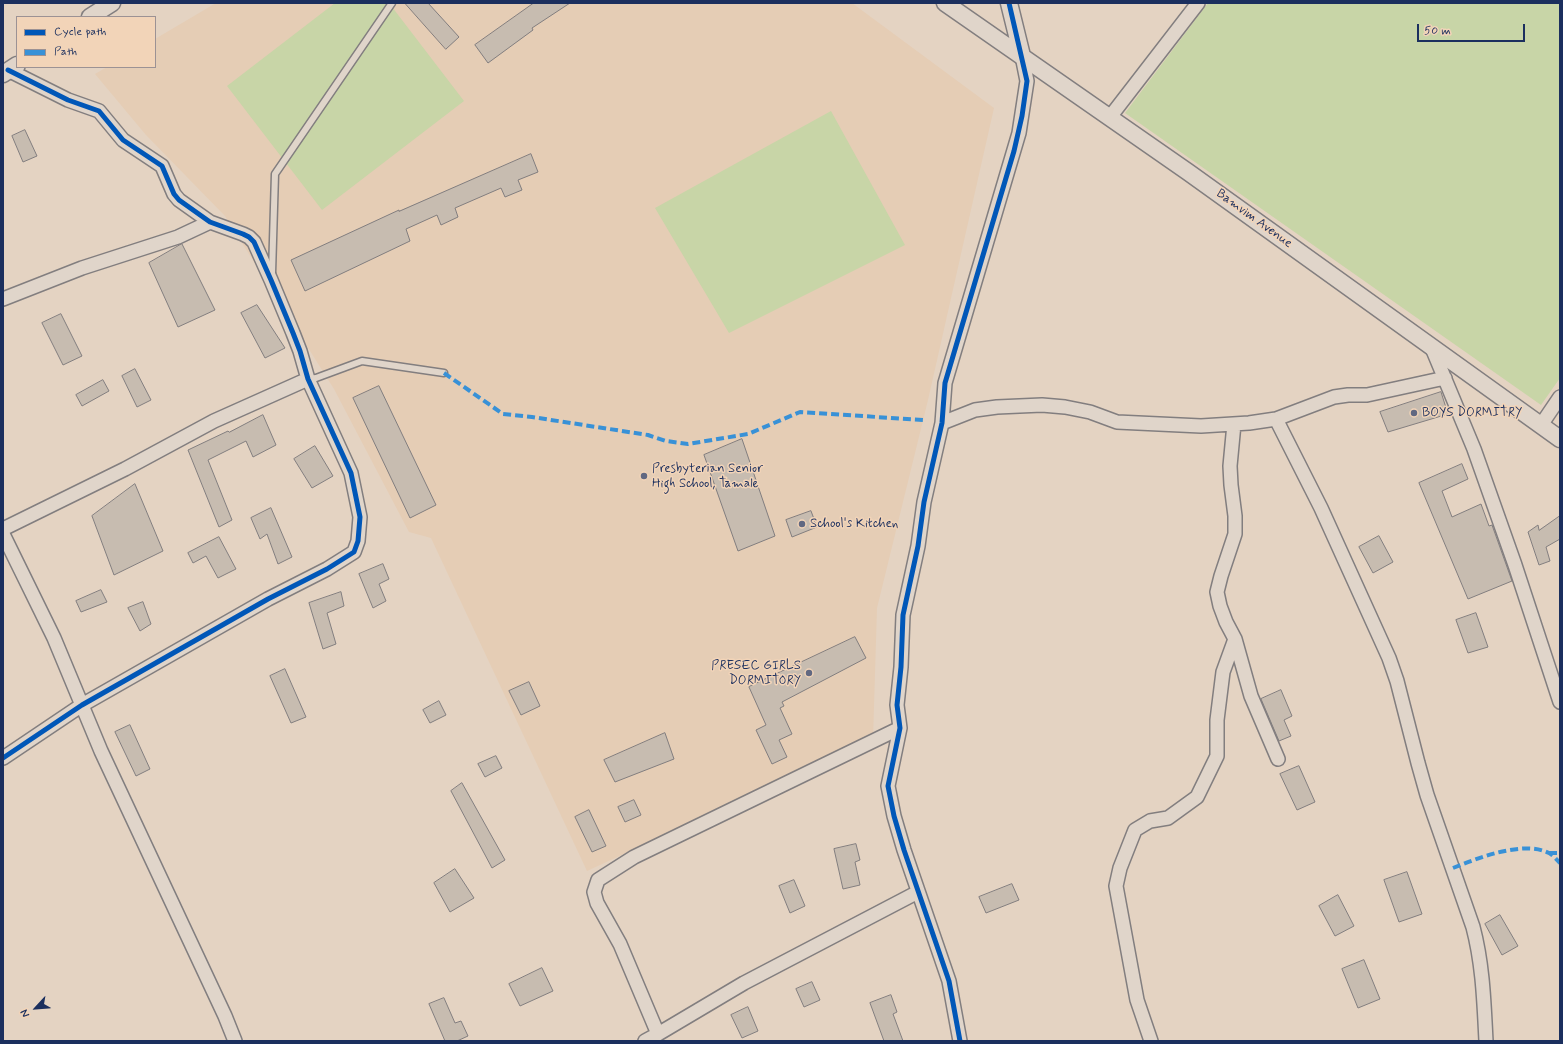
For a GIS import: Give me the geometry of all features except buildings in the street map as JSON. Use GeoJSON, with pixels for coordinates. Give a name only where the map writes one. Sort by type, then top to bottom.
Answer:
{"type":"FeatureCollection","features":[{"type":"Feature","properties":{"kind":"street"},"geometry":{"type":"LineString","coordinates":[[92,16],[112,3]]}},
{"type":"Feature","properties":{"kind":"street","name":"Bamvim Avenue"},"geometry":{"type":"LineString","coordinates":[[945,3],[1110,117],[1560,439]]}},
{"type":"Feature","properties":{"kind":"street"},"geometry":{"type":"LineString","coordinates":[[960,1041],[949,981],[918,892],[894,816],[888,786],[900,728],[897,705],[901,667],[903,615],[918,546],[924,502],[942,423],[945,383],[1019,133],[1027,81],[1009,3]]}},
{"type":"Feature","properties":{"kind":"street"},"geometry":{"type":"LineString","coordinates":[[1110,117],[1198,3]]}},
{"type":"Feature","properties":{"kind":"street"},"geometry":{"type":"LineString","coordinates":[[3,758],[82,705],[268,600],[327,569],[354,552],[358,541],[360,516],[352,479],[337,440],[308,379],[300,351],[259,251],[249,237],[210,222],[179,200],[174,194],[162,166],[123,140],[99,111],[68,100],[9,70]]}},
{"type":"Feature","properties":{"kind":"street"},"geometry":{"type":"LineString","coordinates":[[3,299],[82,268],[178,237],[210,222]]}},
{"type":"Feature","properties":{"kind":"street"},"geometry":{"type":"LineString","coordinates":[[1432,348],[1474,449],[1515,565],[1560,702]]}},
{"type":"Feature","properties":{"kind":"street"},"geometry":{"type":"LineString","coordinates":[[942,423],[975,410],[997,407],[1042,405],[1065,407],[1090,412],[1117,422],[1201,426],[1234,424],[1276,418],[1334,397],[1368,395],[1445,378]]}},
{"type":"Feature","properties":{"kind":"street"},"geometry":{"type":"LineString","coordinates":[[3,529],[125,469],[214,421],[308,379]]}},
{"type":"Feature","properties":{"kind":"street"},"geometry":{"type":"LineString","coordinates":[[1541,425],[1560,397]]}},
{"type":"Feature","properties":{"kind":"street"},"geometry":{"type":"LineString","coordinates":[[1276,418],[1321,508],[1389,658],[1397,681],[1425,789],[1473,927],[1478,946],[1482,973],[1486,1041]]}},
{"type":"Feature","properties":{"kind":"street"},"geometry":{"type":"LineString","coordinates":[[1234,424],[1230,466],[1235,534],[1221,576],[1218,592],[1220,606],[1235,639],[1251,696],[1278,759]]}},
{"type":"Feature","properties":{"kind":"street"},"geometry":{"type":"LineString","coordinates":[[3,534],[54,638],[101,751],[225,1016],[234,1041]]}},
{"type":"Feature","properties":{"kind":"street"},"geometry":{"type":"LineString","coordinates":[[1151,1041],[1137,1000],[1116,886],[1120,868],[1135,830],[1150,821],[1168,818],[1197,796],[1217,756],[1217,720],[1223,672],[1235,639]]}},
{"type":"Feature","properties":{"kind":"street"},"geometry":{"type":"LineString","coordinates":[[658,1034],[620,944],[597,902],[594,892],[598,880],[634,857],[900,728]]}},
{"type":"Feature","properties":{"kind":"street"},"geometry":{"type":"LineString","coordinates":[[645,1041],[744,982],[918,892]]}},
{"type":"Feature","properties":{"kind":"lane"},"geometry":{"type":"LineString","coordinates":[[271,280],[275,174],[392,3]]}},
{"type":"Feature","properties":{"kind":"lane"},"geometry":{"type":"LineString","coordinates":[[308,379],[316,378],[362,361],[444,372]]}},
{"type":"Feature","properties":{"kind":"shaded area","name":"Presbyterian Senior High School, Tamale"},"geometry":{"type":"Polygon","coordinates":[[[216,3],[852,3],[994,108],[928,400],[877,608],[873,739],[587,871],[431,538],[409,532],[334,389],[225,216],[146,135],[95,74],[105,68],[156,68],[156,38],[216,3]]]}},
{"type":"Feature","properties":{"kind":"green space"},"geometry":{"type":"Polygon","coordinates":[[[335,3],[389,3],[464,101],[322,210],[227,86],[335,3]]]}},
{"type":"Feature","properties":{"kind":"green space"},"geometry":{"type":"Polygon","coordinates":[[[1208,3],[1560,3],[1560,378],[1541,405],[1125,113],[1208,3]]]}},
{"type":"Feature","properties":{"kind":"green space"},"geometry":{"type":"Polygon","coordinates":[[[831,111],[905,245],[729,333],[655,208],[831,111]]]}},
{"type":"Feature","properties":{"kind":"marked path"},"geometry":{"type":"LineString","coordinates":[[444,373],[503,414],[648,435],[666,441],[688,444],[748,434],[800,412],[923,420]]}},
{"type":"Feature","properties":{"kind":"marked path"},"geometry":{"type":"LineString","coordinates":[[1453,868],[1488,855],[1514,849],[1527,848],[1549,853],[1560,863]]}},
{"type":"Feature","properties":{"kind":"marked path"},"geometry":{"type":"LineString","coordinates":[[1549,853],[1560,853]]}},
{"type":"Feature","properties":{"kind":"cycle path"},"geometry":{"type":"LineString","coordinates":[[960,1041],[949,981],[904,850],[894,816],[888,786],[900,728],[897,705],[901,667],[903,615],[918,546],[924,502],[942,423],[945,383],[1014,151],[1022,116],[1027,81],[1009,3]]}},
{"type":"Feature","properties":{"kind":"cycle path"},"geometry":{"type":"LineString","coordinates":[[3,758],[82,705],[268,599],[327,569],[354,552],[358,541],[360,517],[351,473],[308,379],[293,333],[254,242],[243,234],[210,222],[179,200],[174,194],[162,166],[123,140],[99,111],[68,100],[8,70]]}},
{"type":"Feature","properties":{"kind":"place","name":"BOYS DORMITRY"},"geometry":{"type":"Point","coordinates":[1414,413]}},
{"type":"Feature","properties":{"kind":"place","name":"Presbyterian Senior High School, Tamale"},"geometry":{"type":"Point","coordinates":[644,476]}},
{"type":"Feature","properties":{"kind":"place","name":"School's Kitchen"},"geometry":{"type":"Point","coordinates":[802,524]}},
{"type":"Feature","properties":{"kind":"place","name":"PRESEC GIRLS DORMITORY"},"geometry":{"type":"Point","coordinates":[809,673]}}]}
